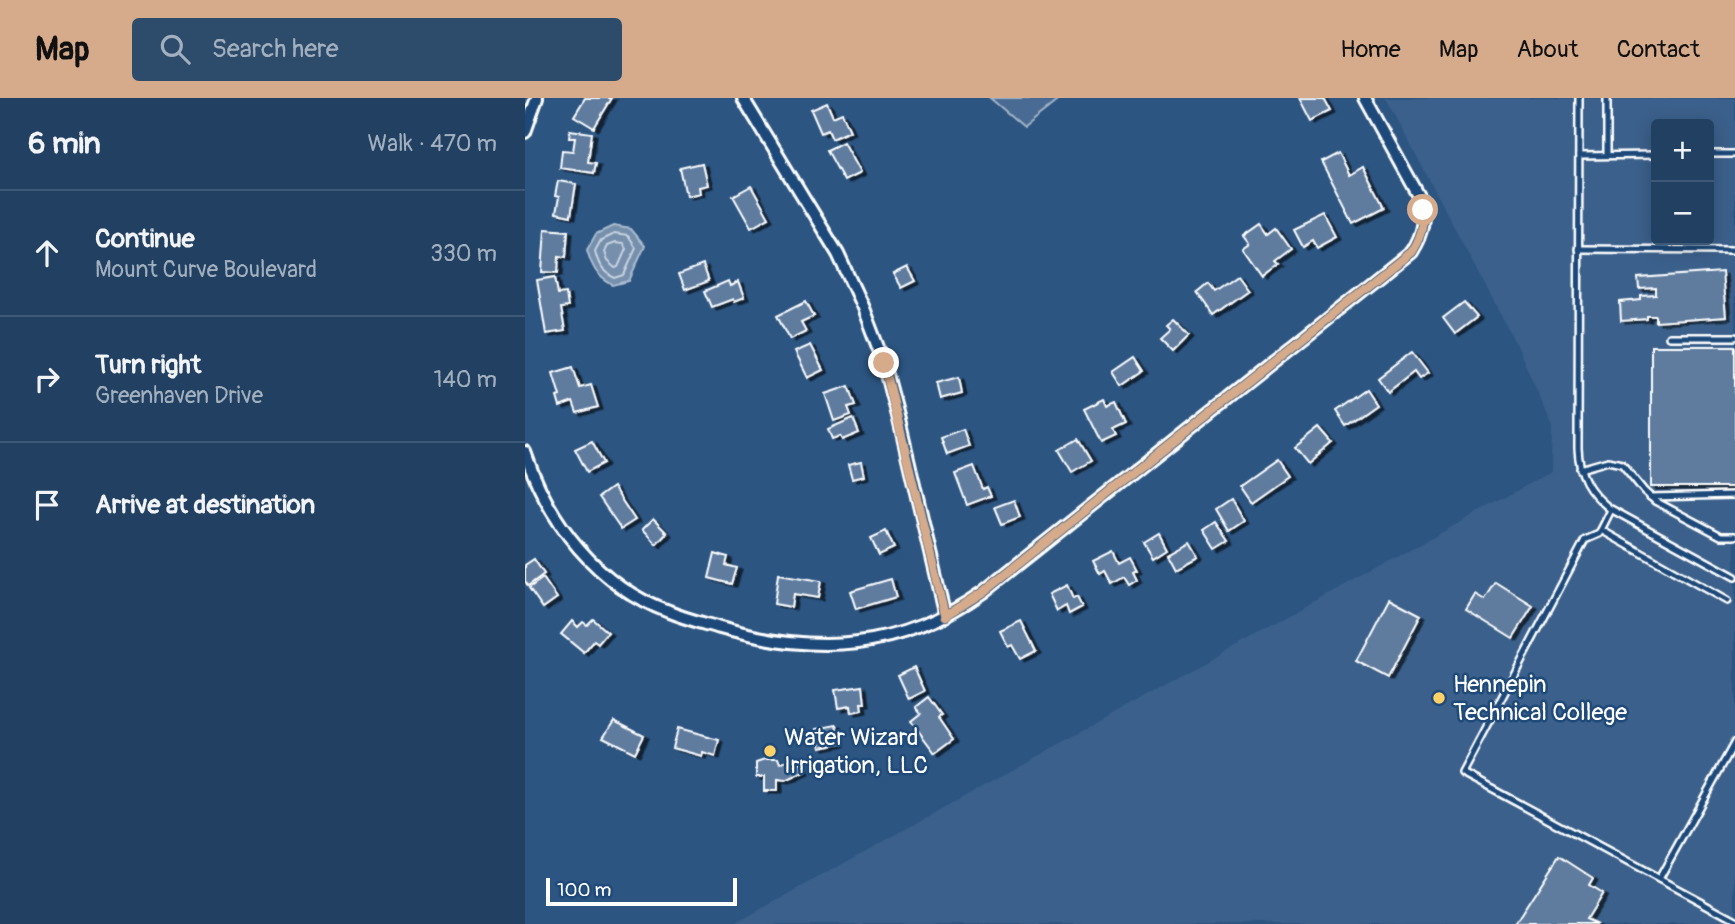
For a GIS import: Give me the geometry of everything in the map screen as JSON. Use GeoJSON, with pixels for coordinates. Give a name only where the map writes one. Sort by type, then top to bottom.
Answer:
{"type":"FeatureCollection","features":[{"type":"Feature","properties":{"kind":"street"},"geometry":{"type":"LineString","coordinates":[[525,132],[537,98]]}},
{"type":"Feature","properties":{"kind":"street"},"geometry":{"type":"LineString","coordinates":[[743,98],[838,254],[863,308],[884,363],[945,616]]}},
{"type":"Feature","properties":{"kind":"street"},"geometry":{"type":"LineString","coordinates":[[525,452],[542,495],[560,526],[582,553],[630,593],[668,612],[767,640],[832,645],[900,634],[945,616],[983,592],[1411,252],[1421,233],[1423,210],[1419,196],[1365,98]]}},
{"type":"Feature","properties":{"kind":"lane"},"geometry":{"type":"LineString","coordinates":[[1579,98],[1580,469],[1587,487],[1611,510],[1735,577]]}},
{"type":"Feature","properties":{"kind":"lane"},"geometry":{"type":"LineString","coordinates":[[1607,98],[1607,155]]}},
{"type":"Feature","properties":{"kind":"lane"},"geometry":{"type":"LineString","coordinates":[[1714,155],[1735,154]]}},
{"type":"Feature","properties":{"kind":"lane"},"geometry":{"type":"LineString","coordinates":[[1579,156],[1651,155]]}},
{"type":"Feature","properties":{"kind":"lane"},"geometry":{"type":"LineString","coordinates":[[1579,249],[1735,250]]}},
{"type":"Feature","properties":{"kind":"lane"},"geometry":{"type":"LineString","coordinates":[[1669,337],[1735,337]]}},
{"type":"Feature","properties":{"kind":"lane"},"geometry":{"type":"LineString","coordinates":[[1580,469],[1608,461],[1622,464],[1650,496],[1721,536],[1735,536]]}},
{"type":"Feature","properties":{"kind":"lane"},"geometry":{"type":"LineString","coordinates":[[1650,496],[1735,495]]}},
{"type":"Feature","properties":{"kind":"lane"},"geometry":{"type":"LineString","coordinates":[[1611,510],[1599,534],[1585,540],[1462,773],[1735,920]]}},
{"type":"Feature","properties":{"kind":"lane"},"geometry":{"type":"LineString","coordinates":[[1601,530],[1727,601]]}},
{"type":"Feature","properties":{"kind":"lane"},"geometry":{"type":"LineString","coordinates":[[1659,879],[1735,742]]}},
{"type":"Feature","properties":{"kind":"shaded area"},"geometry":{"type":"Polygon","coordinates":[[[990,98],[1061,98],[1024,127],[990,98]]]}},
{"type":"Feature","properties":{"kind":"shaded area","name":"Hennepin Technical College"},"geometry":{"type":"Polygon","coordinates":[[[1386,98],[1735,98],[1735,924],[734,924],[1551,472],[1552,425],[1518,348],[1386,98]]]}},
{"type":"Feature","properties":{"kind":"water"},"geometry":{"type":"Polygon","coordinates":[[[613,226],[631,229],[645,246],[629,281],[613,285],[596,271],[587,250],[596,234],[613,226]]]}},
{"type":"Feature","properties":{"kind":"building"},"geometry":{"type":"Polygon","coordinates":[[[585,98],[612,98],[594,128],[574,116],[585,98]]]}},
{"type":"Feature","properties":{"kind":"building"},"geometry":{"type":"Polygon","coordinates":[[[1300,98],[1325,98],[1332,111],[1312,121],[1300,98]]]}},
{"type":"Feature","properties":{"kind":"building"},"geometry":{"type":"Polygon","coordinates":[[[827,103],[833,117],[842,113],[850,131],[832,139],[828,130],[821,133],[811,110],[827,103]]]}},
{"type":"Feature","properties":{"kind":"building"},"geometry":{"type":"Polygon","coordinates":[[[570,130],[592,133],[588,162],[596,163],[594,173],[560,168],[562,150],[573,151],[575,138],[569,138],[570,130]]]}},
{"type":"Feature","properties":{"kind":"building"},"geometry":{"type":"Polygon","coordinates":[[[843,142],[860,173],[844,181],[827,150],[843,142]]]}},
{"type":"Feature","properties":{"kind":"building"},"geometry":{"type":"Polygon","coordinates":[[[1338,153],[1349,175],[1363,167],[1384,208],[1353,224],[1321,162],[1338,153]]]}},
{"type":"Feature","properties":{"kind":"building"},"geometry":{"type":"Polygon","coordinates":[[[702,163],[707,185],[698,187],[699,193],[686,196],[680,168],[702,163]]]}},
{"type":"Feature","properties":{"kind":"building"},"geometry":{"type":"Polygon","coordinates":[[[558,181],[576,184],[571,216],[556,213],[558,181]]]}},
{"type":"Feature","properties":{"kind":"building"},"geometry":{"type":"Polygon","coordinates":[[[751,186],[769,218],[751,228],[733,196],[751,186]]]}},
{"type":"Feature","properties":{"kind":"building"},"geometry":{"type":"Polygon","coordinates":[[[1325,215],[1337,237],[1317,248],[1313,241],[1303,247],[1294,230],[1325,215]]]}},
{"type":"Feature","properties":{"kind":"building"},"geometry":{"type":"Polygon","coordinates":[[[1261,224],[1268,234],[1276,228],[1291,249],[1275,261],[1278,264],[1262,276],[1243,249],[1250,244],[1244,236],[1261,224]]]}},
{"type":"Feature","properties":{"kind":"building"},"geometry":{"type":"Polygon","coordinates":[[[545,229],[568,231],[566,257],[559,256],[558,273],[542,272],[545,229]]]}},
{"type":"Feature","properties":{"kind":"building"},"geometry":{"type":"Polygon","coordinates":[[[703,265],[709,281],[685,290],[679,274],[703,265]]]}},
{"type":"Feature","properties":{"kind":"building"},"geometry":{"type":"Polygon","coordinates":[[[907,267],[915,281],[901,288],[893,274],[907,267]]]}},
{"type":"Feature","properties":{"kind":"building"},"geometry":{"type":"Polygon","coordinates":[[[1722,272],[1726,317],[1656,322],[1656,316],[1647,316],[1647,319],[1621,321],[1620,302],[1656,295],[1656,288],[1639,289],[1638,278],[1722,272]]]}},
{"type":"Feature","properties":{"kind":"building"},"geometry":{"type":"Polygon","coordinates":[[[1237,275],[1248,290],[1213,315],[1197,292],[1208,283],[1214,291],[1237,275]]]}},
{"type":"Feature","properties":{"kind":"building"},"geometry":{"type":"Polygon","coordinates":[[[555,277],[558,294],[566,293],[568,307],[561,308],[565,331],[546,334],[537,280],[555,277]]]}},
{"type":"Feature","properties":{"kind":"building"},"geometry":{"type":"Polygon","coordinates":[[[728,281],[730,286],[738,282],[744,298],[712,307],[705,291],[728,281]]]}},
{"type":"Feature","properties":{"kind":"building"},"geometry":{"type":"Polygon","coordinates":[[[806,301],[814,316],[801,322],[806,331],[790,339],[778,315],[806,301]]]}},
{"type":"Feature","properties":{"kind":"building"},"geometry":{"type":"Polygon","coordinates":[[[1464,302],[1477,317],[1455,334],[1443,318],[1464,302]]]}},
{"type":"Feature","properties":{"kind":"building"},"geometry":{"type":"Polygon","coordinates":[[[1173,319],[1189,335],[1173,351],[1160,338],[1170,329],[1166,325],[1173,319]]]}},
{"type":"Feature","properties":{"kind":"building"},"geometry":{"type":"Polygon","coordinates":[[[810,345],[823,370],[807,378],[794,352],[810,345]]]}},
{"type":"Feature","properties":{"kind":"building"},"geometry":{"type":"Polygon","coordinates":[[[1651,346],[1735,346],[1735,487],[1651,487],[1651,346]]]}},
{"type":"Feature","properties":{"kind":"building"},"geometry":{"type":"Polygon","coordinates":[[[1412,352],[1428,373],[1419,379],[1414,372],[1388,392],[1378,378],[1412,352]]]}},
{"type":"Feature","properties":{"kind":"building"},"geometry":{"type":"Polygon","coordinates":[[[1135,357],[1144,371],[1122,386],[1113,372],[1135,357]]]}},
{"type":"Feature","properties":{"kind":"building"},"geometry":{"type":"Polygon","coordinates":[[[573,367],[580,388],[591,385],[598,407],[577,413],[573,402],[560,407],[557,397],[560,396],[553,373],[573,367]]]}},
{"type":"Feature","properties":{"kind":"building"},"geometry":{"type":"Polygon","coordinates":[[[959,377],[962,393],[940,399],[936,383],[959,377]]]}},
{"type":"Feature","properties":{"kind":"building"},"geometry":{"type":"Polygon","coordinates":[[[849,386],[856,405],[848,407],[851,415],[834,421],[825,394],[849,386]]]}},
{"type":"Feature","properties":{"kind":"building"},"geometry":{"type":"Polygon","coordinates":[[[1366,389],[1376,404],[1345,426],[1335,411],[1366,389]]]}},
{"type":"Feature","properties":{"kind":"building"},"geometry":{"type":"Polygon","coordinates":[[[1104,399],[1107,406],[1116,402],[1126,424],[1113,430],[1116,436],[1101,443],[1084,409],[1104,399]]]}},
{"type":"Feature","properties":{"kind":"building"},"geometry":{"type":"Polygon","coordinates":[[[853,418],[859,433],[842,440],[840,436],[832,439],[828,429],[853,418]]]}},
{"type":"Feature","properties":{"kind":"building"},"geometry":{"type":"Polygon","coordinates":[[[1320,428],[1333,443],[1308,464],[1295,448],[1320,428]]]}},
{"type":"Feature","properties":{"kind":"building"},"geometry":{"type":"Polygon","coordinates":[[[963,429],[969,446],[947,454],[941,437],[963,429]]]}},
{"type":"Feature","properties":{"kind":"building"},"geometry":{"type":"Polygon","coordinates":[[[1078,439],[1091,461],[1072,472],[1059,450],[1078,439]]]}},
{"type":"Feature","properties":{"kind":"building"},"geometry":{"type":"Polygon","coordinates":[[[592,441],[604,463],[587,472],[575,449],[592,441]]]}},
{"type":"Feature","properties":{"kind":"building"},"geometry":{"type":"Polygon","coordinates":[[[1277,460],[1288,476],[1251,502],[1240,486],[1277,460]]]}},
{"type":"Feature","properties":{"kind":"building"},"geometry":{"type":"Polygon","coordinates":[[[861,462],[864,476],[852,479],[848,465],[861,462]]]}},
{"type":"Feature","properties":{"kind":"building"},"geometry":{"type":"Polygon","coordinates":[[[974,466],[983,489],[987,487],[991,496],[967,505],[955,473],[974,466]]]}},
{"type":"Feature","properties":{"kind":"building"},"geometry":{"type":"Polygon","coordinates":[[[613,487],[635,520],[621,529],[599,497],[613,487]]]}},
{"type":"Feature","properties":{"kind":"building"},"geometry":{"type":"Polygon","coordinates":[[[1231,499],[1244,521],[1229,531],[1216,509],[1231,499]]]}},
{"type":"Feature","properties":{"kind":"building"},"geometry":{"type":"Polygon","coordinates":[[[1014,500],[1020,517],[1002,524],[995,507],[1014,500]]]}},
{"type":"Feature","properties":{"kind":"building"},"geometry":{"type":"Polygon","coordinates":[[[653,519],[667,533],[656,545],[642,530],[653,519]]]}},
{"type":"Feature","properties":{"kind":"building"},"geometry":{"type":"Polygon","coordinates":[[[1216,522],[1229,541],[1216,549],[1204,530],[1216,522]]]}},
{"type":"Feature","properties":{"kind":"building"},"geometry":{"type":"Polygon","coordinates":[[[886,531],[894,548],[879,555],[871,538],[886,531]]]}},
{"type":"Feature","properties":{"kind":"building"},"geometry":{"type":"Polygon","coordinates":[[[1159,533],[1167,548],[1153,557],[1144,542],[1159,533]]]}},
{"type":"Feature","properties":{"kind":"building"},"geometry":{"type":"Polygon","coordinates":[[[1189,541],[1198,556],[1176,568],[1168,553],[1189,541]]]}},
{"type":"Feature","properties":{"kind":"building"},"geometry":{"type":"Polygon","coordinates":[[[1113,551],[1119,563],[1130,557],[1137,570],[1133,572],[1137,580],[1129,585],[1124,577],[1112,584],[1105,571],[1100,574],[1093,561],[1113,551]]]}},
{"type":"Feature","properties":{"kind":"building"},"geometry":{"type":"Polygon","coordinates":[[[715,553],[728,557],[726,565],[737,568],[732,584],[709,578],[715,553]]]}},
{"type":"Feature","properties":{"kind":"building"},"geometry":{"type":"Polygon","coordinates":[[[534,559],[544,574],[528,586],[525,581],[525,565],[534,559]]]}},
{"type":"Feature","properties":{"kind":"building"},"geometry":{"type":"Polygon","coordinates":[[[778,574],[821,581],[818,598],[793,594],[791,607],[774,604],[778,574]]]}},
{"type":"Feature","properties":{"kind":"building"},"geometry":{"type":"Polygon","coordinates":[[[543,578],[557,598],[543,608],[529,588],[543,578]]]}},
{"type":"Feature","properties":{"kind":"building"},"geometry":{"type":"Polygon","coordinates":[[[891,579],[896,597],[856,609],[850,591],[891,579]]]}},
{"type":"Feature","properties":{"kind":"building"},"geometry":{"type":"Polygon","coordinates":[[[1496,583],[1533,606],[1513,638],[1466,609],[1475,594],[1485,600],[1496,583]]]}},
{"type":"Feature","properties":{"kind":"building"},"geometry":{"type":"Polygon","coordinates":[[[1067,585],[1073,599],[1077,597],[1082,607],[1069,614],[1066,606],[1057,611],[1049,594],[1067,585]]]}},
{"type":"Feature","properties":{"kind":"building"},"geometry":{"type":"Polygon","coordinates":[[[1389,598],[1421,615],[1388,678],[1356,661],[1389,598]]]}},
{"type":"Feature","properties":{"kind":"building"},"geometry":{"type":"Polygon","coordinates":[[[593,619],[608,632],[598,644],[594,641],[584,653],[561,634],[572,621],[578,627],[583,622],[587,625],[593,619]]]}},
{"type":"Feature","properties":{"kind":"building"},"geometry":{"type":"Polygon","coordinates":[[[1021,621],[1036,651],[1020,659],[1012,645],[1008,647],[1000,631],[1021,621]]]}},
{"type":"Feature","properties":{"kind":"building"},"geometry":{"type":"Polygon","coordinates":[[[914,667],[925,691],[909,699],[898,675],[914,667]]]}},
{"type":"Feature","properties":{"kind":"building"},"geometry":{"type":"Polygon","coordinates":[[[863,686],[865,704],[861,704],[862,711],[851,713],[850,706],[838,708],[835,690],[863,686]]]}},
{"type":"Feature","properties":{"kind":"building"},"geometry":{"type":"Polygon","coordinates":[[[929,697],[954,739],[935,753],[911,721],[921,713],[916,707],[929,697]]]}},
{"type":"Feature","properties":{"kind":"building"},"geometry":{"type":"Polygon","coordinates":[[[614,720],[644,735],[635,753],[603,737],[614,720]]]}},
{"type":"Feature","properties":{"kind":"building"},"geometry":{"type":"Polygon","coordinates":[[[837,725],[841,743],[820,747],[816,729],[837,725]]]}},
{"type":"Feature","properties":{"kind":"building"},"geometry":{"type":"Polygon","coordinates":[[[677,729],[719,740],[715,756],[702,752],[701,756],[672,748],[677,729]]]}},
{"type":"Feature","properties":{"kind":"building"},"geometry":{"type":"Polygon","coordinates":[[[797,757],[804,772],[785,781],[777,780],[777,791],[764,791],[764,777],[756,777],[756,763],[778,760],[780,765],[797,757]]]}},
{"type":"Feature","properties":{"kind":"building"},"geometry":{"type":"Polygon","coordinates":[[[1559,856],[1593,878],[1589,885],[1602,893],[1586,919],[1597,924],[1515,924],[1559,856]]]}},
{"type":"Feature","properties":{"kind":"place","name":"Hennepin Technical College"},"geometry":{"type":"Point","coordinates":[1439,698]}},
{"type":"Feature","properties":{"kind":"place","name":"Water Wizard Irrigation, LLC"},"geometry":{"type":"Point","coordinates":[770,751]}},
{"type":"Feature","properties":{"kind":"route"},"geometry":{"type":"LineString","coordinates":[[884,363],[945,616],[983,592],[1411,252],[1419,240],[1423,226],[1423,210]]}}]}
